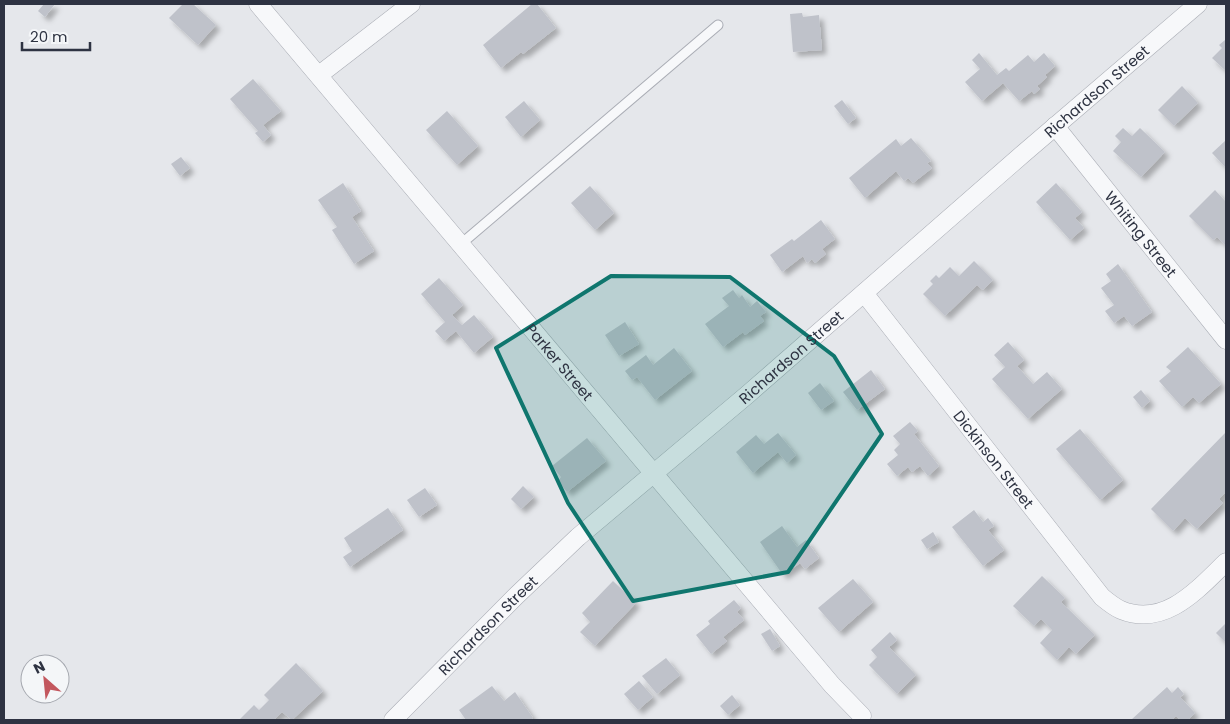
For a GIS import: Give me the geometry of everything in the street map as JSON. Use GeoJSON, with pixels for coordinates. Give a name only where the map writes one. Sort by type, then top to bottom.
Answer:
{"type":"FeatureCollection","features":[{"type":"Feature","properties":{"kind":"street","name":"Parker Street"},"geometry":{"type":"LineString","coordinates":[[258,4],[832,685],[862,716]]}},
{"type":"Feature","properties":{"kind":"street"},"geometry":{"type":"LineString","coordinates":[[319,75],[412,4]]}},
{"type":"Feature","properties":{"kind":"street","name":"Richardson Street"},"geometry":{"type":"LineString","coordinates":[[393,720],[517,595],[578,537],[748,395],[1055,126],[1198,4]]}},
{"type":"Feature","properties":{"kind":"street","name":"Whiting Street"},"geometry":{"type":"LineString","coordinates":[[1055,126],[1226,340]]}},
{"type":"Feature","properties":{"kind":"street","name":"Dickinson Street"},"geometry":{"type":"LineString","coordinates":[[864,293],[1102,597],[1120,610],[1135,614],[1158,614],[1177,605],[1196,592],[1226,562]]}},
{"type":"Feature","properties":{"kind":"lane"},"geometry":{"type":"LineString","coordinates":[[461,244],[718,25]]}},
{"type":"Feature","properties":{"kind":"highlighted area"},"geometry":{"type":"Polygon","coordinates":[[[611,276],[730,277],[834,356],[882,434],[788,572],[633,601],[568,503],[496,348],[611,276]]]}},
{"type":"Feature","properties":{"kind":"building"},"geometry":{"type":"Polygon","coordinates":[[[44,4],[55,4],[45,17],[38,11],[44,4]]]}},
{"type":"Feature","properties":{"kind":"building"},"geometry":{"type":"Polygon","coordinates":[[[183,4],[193,4],[216,25],[198,45],[169,18],[183,4]]]}},
{"type":"Feature","properties":{"kind":"building"},"geometry":{"type":"Polygon","coordinates":[[[532,4],[537,4],[556,28],[523,54],[521,52],[501,68],[483,45],[532,4]]]}},
{"type":"Feature","properties":{"kind":"building"},"geometry":{"type":"Polygon","coordinates":[[[802,13],[803,17],[819,15],[822,50],[793,52],[790,14],[802,13]]]}},
{"type":"Feature","properties":{"kind":"building"},"geometry":{"type":"Polygon","coordinates":[[[1225,40],[1226,71],[1212,58],[1222,48],[1219,45],[1225,40]]]}},
{"type":"Feature","properties":{"kind":"building"},"geometry":{"type":"Polygon","coordinates":[[[979,53],[997,75],[1006,68],[1009,71],[1028,55],[1034,62],[1044,53],[1055,66],[1045,75],[1047,77],[1037,86],[1040,89],[1034,94],[1032,91],[1019,101],[1003,83],[982,101],[965,82],[980,69],[972,60],[979,53]]]}},
{"type":"Feature","properties":{"kind":"building"},"geometry":{"type":"Polygon","coordinates":[[[253,79],[281,111],[263,125],[271,135],[263,142],[255,133],[258,131],[230,99],[253,79]]]}},
{"type":"Feature","properties":{"kind":"building"},"geometry":{"type":"Polygon","coordinates":[[[1182,86],[1198,103],[1174,126],[1158,110],[1182,86]]]}},
{"type":"Feature","properties":{"kind":"building"},"geometry":{"type":"Polygon","coordinates":[[[842,100],[856,118],[848,124],[834,106],[842,100]]]}},
{"type":"Feature","properties":{"kind":"building"},"geometry":{"type":"Polygon","coordinates":[[[524,101],[540,120],[521,137],[505,117],[524,101]]]}},
{"type":"Feature","properties":{"kind":"building"},"geometry":{"type":"Polygon","coordinates":[[[447,111],[478,146],[457,165],[426,130],[447,111]]]}},
{"type":"Feature","properties":{"kind":"building"},"geometry":{"type":"Polygon","coordinates":[[[1123,128],[1132,136],[1140,128],[1165,152],[1141,177],[1113,151],[1121,142],[1115,136],[1123,128]]]}},
{"type":"Feature","properties":{"kind":"building"},"geometry":{"type":"Polygon","coordinates":[[[911,138],[931,161],[927,163],[932,168],[913,183],[908,178],[904,181],[896,171],[865,198],[849,178],[896,139],[901,146],[911,138]]]}},
{"type":"Feature","properties":{"kind":"building"},"geometry":{"type":"Polygon","coordinates":[[[1226,140],[1226,168],[1212,153],[1226,140]]]}},
{"type":"Feature","properties":{"kind":"building"},"geometry":{"type":"Polygon","coordinates":[[[181,157],[190,168],[180,176],[171,164],[181,157]]]}},
{"type":"Feature","properties":{"kind":"building"},"geometry":{"type":"Polygon","coordinates":[[[343,183],[361,211],[352,217],[374,251],[354,264],[332,230],[337,227],[318,200],[343,183]]]}},
{"type":"Feature","properties":{"kind":"building"},"geometry":{"type":"Polygon","coordinates":[[[1056,183],[1082,212],[1075,218],[1084,228],[1070,240],[1036,202],[1056,183]]]}},
{"type":"Feature","properties":{"kind":"building"},"geometry":{"type":"Polygon","coordinates":[[[590,186],[614,213],[595,230],[571,203],[590,186]]]}},
{"type":"Feature","properties":{"kind":"building"},"geometry":{"type":"Polygon","coordinates":[[[1215,190],[1226,202],[1225,245],[1217,237],[1213,240],[1189,216],[1215,190]]]}},
{"type":"Feature","properties":{"kind":"building"},"geometry":{"type":"Polygon","coordinates":[[[821,220],[835,239],[822,249],[826,254],[815,263],[812,259],[807,263],[803,256],[782,272],[770,255],[792,239],[794,241],[821,220]]]}},
{"type":"Feature","properties":{"kind":"building"},"geometry":{"type":"Polygon","coordinates":[[[974,261],[993,280],[983,290],[977,285],[945,316],[923,294],[933,284],[930,281],[936,275],[939,278],[950,267],[959,276],[974,261]]]}},
{"type":"Feature","properties":{"kind":"building"},"geometry":{"type":"Polygon","coordinates":[[[1118,264],[1152,312],[1132,326],[1124,316],[1114,323],[1105,311],[1114,305],[1101,288],[1111,281],[1106,274],[1118,264]]]}},
{"type":"Feature","properties":{"kind":"building"},"geometry":{"type":"Polygon","coordinates":[[[439,278],[463,305],[452,315],[462,325],[474,315],[493,337],[474,353],[456,331],[444,341],[435,331],[445,322],[421,294],[439,278]]]}},
{"type":"Feature","properties":{"kind":"building"},"geometry":{"type":"Polygon","coordinates":[[[733,290],[739,298],[742,295],[750,307],[757,301],[766,312],[760,316],[764,321],[745,335],[743,332],[723,347],[705,324],[729,306],[722,298],[733,290]]]}},
{"type":"Feature","properties":{"kind":"building"},"geometry":{"type":"Polygon","coordinates":[[[625,322],[639,344],[619,356],[605,335],[625,322]]]}},
{"type":"Feature","properties":{"kind":"building"},"geometry":{"type":"Polygon","coordinates":[[[1008,342],[1024,360],[1017,366],[1033,384],[1047,372],[1062,389],[1028,419],[992,379],[1005,367],[994,355],[1008,342]]]}},
{"type":"Feature","properties":{"kind":"building"},"geometry":{"type":"Polygon","coordinates":[[[1188,347],[1221,384],[1199,403],[1193,397],[1182,407],[1159,381],[1171,371],[1166,367],[1188,347]]]}},
{"type":"Feature","properties":{"kind":"building"},"geometry":{"type":"Polygon","coordinates":[[[674,348],[692,371],[655,400],[637,377],[632,380],[625,371],[646,355],[653,365],[674,348]]]}},
{"type":"Feature","properties":{"kind":"building"},"geometry":{"type":"Polygon","coordinates":[[[871,370],[885,389],[857,410],[843,392],[871,370]]]}},
{"type":"Feature","properties":{"kind":"building"},"geometry":{"type":"Polygon","coordinates":[[[820,383],[834,401],[821,410],[808,393],[820,383]]]}},
{"type":"Feature","properties":{"kind":"building"},"geometry":{"type":"Polygon","coordinates":[[[1141,390],[1150,401],[1142,408],[1133,397],[1141,390]]]}},
{"type":"Feature","properties":{"kind":"building"},"geometry":{"type":"Polygon","coordinates":[[[910,422],[918,431],[914,434],[939,466],[928,476],[920,466],[912,472],[908,467],[897,476],[887,464],[898,455],[894,450],[900,444],[893,436],[910,422]]]}},
{"type":"Feature","properties":{"kind":"building"},"geometry":{"type":"Polygon","coordinates":[[[1080,429],[1123,480],[1100,500],[1056,449],[1080,429]]]}},
{"type":"Feature","properties":{"kind":"building"},"geometry":{"type":"Polygon","coordinates":[[[1226,432],[1226,492],[1219,499],[1223,503],[1197,529],[1185,518],[1173,531],[1151,509],[1226,432]]]}},
{"type":"Feature","properties":{"kind":"building"},"geometry":{"type":"Polygon","coordinates":[[[778,433],[796,455],[787,463],[778,452],[753,473],[736,452],[756,435],[764,444],[778,433]]]}},
{"type":"Feature","properties":{"kind":"building"},"geometry":{"type":"Polygon","coordinates":[[[587,438],[606,461],[567,492],[558,481],[561,477],[552,466],[587,438]]]}},
{"type":"Feature","properties":{"kind":"building"},"geometry":{"type":"Polygon","coordinates":[[[523,486],[534,497],[521,509],[511,499],[523,486]]]}},
{"type":"Feature","properties":{"kind":"building"},"geometry":{"type":"Polygon","coordinates":[[[425,488],[437,505],[419,517],[407,500],[425,488]]]}},
{"type":"Feature","properties":{"kind":"building"},"geometry":{"type":"Polygon","coordinates":[[[388,508],[403,530],[350,567],[343,557],[352,551],[344,538],[388,508]]]}},
{"type":"Feature","properties":{"kind":"building"},"geometry":{"type":"Polygon","coordinates":[[[974,510],[983,522],[988,518],[994,526],[988,530],[1004,550],[983,566],[952,527],[974,510]]]}},
{"type":"Feature","properties":{"kind":"building"},"geometry":{"type":"Polygon","coordinates":[[[782,526],[797,547],[806,540],[819,558],[805,569],[800,563],[783,575],[760,542],[782,526]]]}},
{"type":"Feature","properties":{"kind":"building"},"geometry":{"type":"Polygon","coordinates":[[[933,532],[939,542],[927,549],[921,540],[933,532]]]}},
{"type":"Feature","properties":{"kind":"building"},"geometry":{"type":"Polygon","coordinates":[[[1042,576],[1065,598],[1061,602],[1095,635],[1076,654],[1069,647],[1057,660],[1040,643],[1052,630],[1041,619],[1034,626],[1013,606],[1042,576]]]}},
{"type":"Feature","properties":{"kind":"building"},"geometry":{"type":"Polygon","coordinates":[[[853,579],[873,602],[839,632],[818,608],[853,579]]]}},
{"type":"Feature","properties":{"kind":"building"},"geometry":{"type":"Polygon","coordinates":[[[613,581],[636,603],[595,646],[580,632],[590,622],[582,613],[613,581]]]}},
{"type":"Feature","properties":{"kind":"building"},"geometry":{"type":"Polygon","coordinates":[[[734,600],[741,608],[737,612],[744,620],[723,637],[727,641],[711,654],[696,635],[710,624],[708,621],[734,600]]]}},
{"type":"Feature","properties":{"kind":"building"},"geometry":{"type":"Polygon","coordinates":[[[1226,623],[1226,643],[1216,633],[1226,623]]]}},
{"type":"Feature","properties":{"kind":"building"},"geometry":{"type":"Polygon","coordinates":[[[770,629],[780,646],[772,651],[761,634],[770,629]]]}},
{"type":"Feature","properties":{"kind":"building"},"geometry":{"type":"Polygon","coordinates":[[[890,632],[897,640],[889,647],[916,675],[897,694],[869,665],[877,657],[871,650],[890,632]]]}},
{"type":"Feature","properties":{"kind":"building"},"geometry":{"type":"Polygon","coordinates":[[[666,658],[680,675],[657,694],[642,676],[666,658]]]}},
{"type":"Feature","properties":{"kind":"building"},"geometry":{"type":"Polygon","coordinates":[[[296,663],[323,691],[292,720],[282,712],[276,720],[239,720],[254,705],[259,710],[269,700],[264,695],[296,663]]]}},
{"type":"Feature","properties":{"kind":"building"},"geometry":{"type":"Polygon","coordinates":[[[639,681],[653,697],[638,710],[624,694],[639,681]]]}},
{"type":"Feature","properties":{"kind":"building"},"geometry":{"type":"Polygon","coordinates":[[[492,686],[504,701],[515,692],[533,718],[530,720],[502,720],[501,718],[498,720],[466,720],[459,710],[492,686]]]}},
{"type":"Feature","properties":{"kind":"building"},"geometry":{"type":"Polygon","coordinates":[[[1167,687],[1172,693],[1178,687],[1184,694],[1180,697],[1195,713],[1188,720],[1180,720],[1176,716],[1172,720],[1131,720],[1167,687]]]}},
{"type":"Feature","properties":{"kind":"building"},"geometry":{"type":"Polygon","coordinates":[[[732,695],[740,705],[728,715],[720,706],[732,695]]]}}]}
